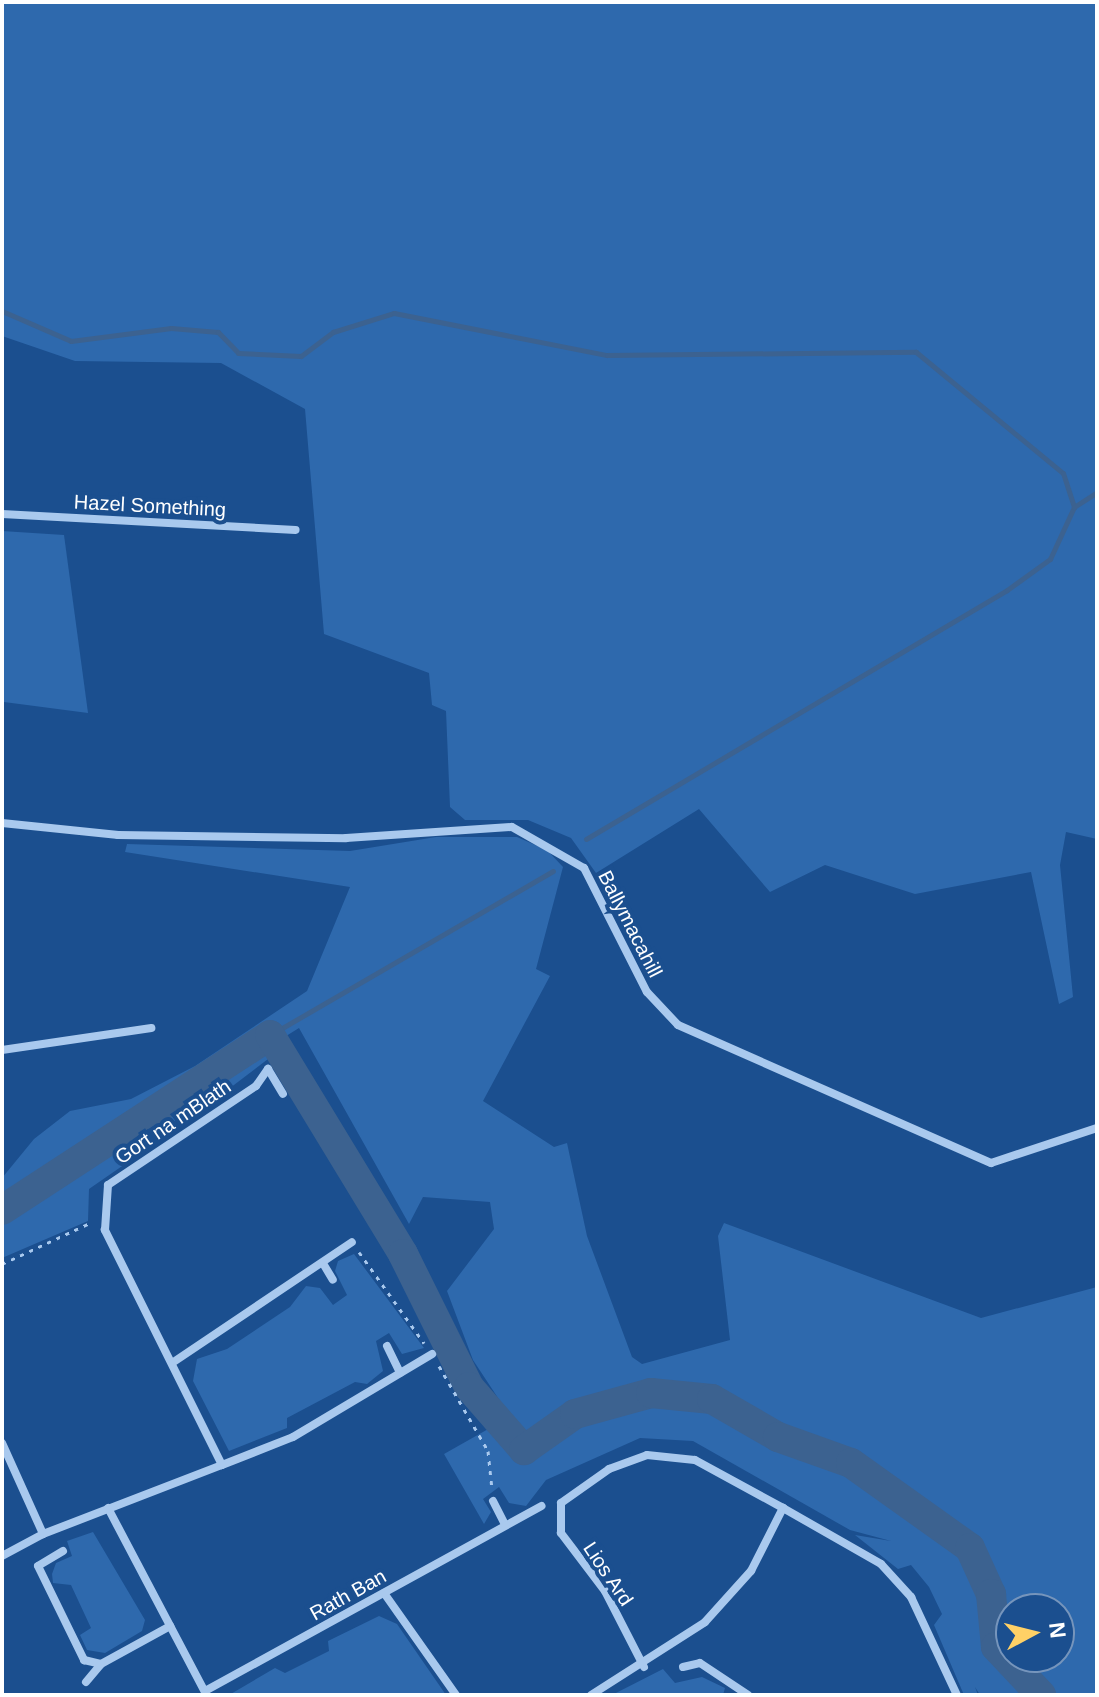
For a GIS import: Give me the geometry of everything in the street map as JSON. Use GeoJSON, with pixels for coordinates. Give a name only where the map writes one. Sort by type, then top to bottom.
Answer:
{"type":"FeatureCollection","features":[{"type":"Feature","properties":{"kind":"street","name":"Hazel Something"},"geometry":{"type":"LineString","coordinates":[[2,514],[296,530]]}},
{"type":"Feature","properties":{"kind":"street","name":"Ballymacahill"},"geometry":{"type":"LineString","coordinates":[[2,823],[118,835],[346,838],[512,827],[584,868],[647,992],[678,1025],[991,1163],[1097,1128]]}},
{"type":"Feature","properties":{"kind":"street"},"geometry":{"type":"LineString","coordinates":[[2,1050],[151,1028]]}},
{"type":"Feature","properties":{"kind":"street","name":"Gort na mBlath"},"geometry":{"type":"LineString","coordinates":[[105,1230],[108,1185],[256,1086],[268,1069],[283,1094]]}},
{"type":"Feature","properties":{"kind":"street"},"geometry":{"type":"LineString","coordinates":[[105,1230],[175,1361],[222,1465]]}},
{"type":"Feature","properties":{"kind":"street"},"geometry":{"type":"LineString","coordinates":[[175,1361],[324,1265],[352,1242]]}},
{"type":"Feature","properties":{"kind":"street"},"geometry":{"type":"LineString","coordinates":[[324,1265],[333,1280]]}},
{"type":"Feature","properties":{"kind":"street"},"geometry":{"type":"LineString","coordinates":[[387,1346],[400,1373]]}},
{"type":"Feature","properties":{"kind":"street"},"geometry":{"type":"LineString","coordinates":[[2,1556],[43,1534],[293,1437],[432,1354]]}},
{"type":"Feature","properties":{"kind":"street"},"geometry":{"type":"LineString","coordinates":[[2,1443],[43,1534]]}},
{"type":"Feature","properties":{"kind":"street","name":"Lios Ard"},"geometry":{"type":"LineString","coordinates":[[644,1667],[605,1591],[561,1533],[561,1503],[609,1469],[647,1455],[695,1460],[881,1564],[901,1586],[957,1695]]}},
{"type":"Feature","properties":{"kind":"street"},"geometry":{"type":"LineString","coordinates":[[493,1501],[505,1525]]}},
{"type":"Feature","properties":{"kind":"street","name":"Rath Ban"},"geometry":{"type":"LineString","coordinates":[[206,1693],[542,1506]]}},
{"type":"Feature","properties":{"kind":"street"},"geometry":{"type":"LineString","coordinates":[[108,1508],[206,1693]]}},
{"type":"Feature","properties":{"kind":"street"},"geometry":{"type":"LineString","coordinates":[[591,1695],[644,1667],[705,1622],[751,1571],[783,1508]]}},
{"type":"Feature","properties":{"kind":"street"},"geometry":{"type":"LineString","coordinates":[[63,1551],[38,1566],[84,1660],[101,1664]]}},
{"type":"Feature","properties":{"kind":"street"},"geometry":{"type":"LineString","coordinates":[[384,1593],[456,1695]]}},
{"type":"Feature","properties":{"kind":"street"},"geometry":{"type":"LineString","coordinates":[[86,1682],[101,1664],[170,1626]]}},
{"type":"Feature","properties":{"kind":"street"},"geometry":{"type":"LineString","coordinates":[[683,1667],[700,1663],[748,1695]]}},
{"type":"Feature","properties":{"kind":"path"},"geometry":{"type":"LineString","coordinates":[[2,1264],[92,1222],[105,1230]]}},
{"type":"Feature","properties":{"kind":"shaded area"},"geometry":{"type":"Polygon","coordinates":[[[2,2],[1097,2],[1097,839],[1066,832],[1060,865],[1073,997],[1059,1004],[1031,872],[915,894],[825,865],[770,892],[699,809],[596,873],[571,838],[528,820],[465,820],[450,807],[446,711],[432,705],[429,673],[324,634],[305,409],[221,363],[75,361],[2,336],[2,2]]]}},
{"type":"Feature","properties":{"kind":"shaded area"},"geometry":{"type":"Polygon","coordinates":[[[2,531],[64,535],[88,713],[4,702],[2,531]]]}},
{"type":"Feature","properties":{"kind":"shaded area"},"geometry":{"type":"Polygon","coordinates":[[[436,837],[517,837],[547,850],[563,867],[536,969],[550,976],[483,1101],[554,1147],[567,1143],[587,1236],[632,1357],[642,1364],[730,1340],[718,1236],[724,1223],[981,1318],[1097,1287],[1097,1695],[980,1695],[975,1687],[978,1695],[964,1695],[934,1625],[942,1614],[929,1587],[911,1565],[898,1569],[855,1535],[891,1541],[850,1530],[693,1441],[640,1438],[546,1480],[526,1506],[509,1503],[499,1487],[483,1499],[491,1512],[484,1524],[444,1454],[490,1428],[502,1445],[521,1433],[473,1360],[447,1291],[494,1229],[490,1202],[423,1197],[409,1224],[299,1028],[23,1199],[271,1049],[299,1099],[268,1059],[180,1126],[171,1123],[141,1144],[141,1153],[89,1189],[88,1221],[2,1258],[2,1178],[34,1139],[70,1111],[131,1099],[195,1066],[307,991],[350,887],[125,852],[127,844],[350,851],[436,837]]]}},
{"type":"Feature","properties":{"kind":"shaded area"},"geometry":{"type":"Polygon","coordinates":[[[354,1254],[424,1348],[402,1354],[389,1333],[376,1341],[383,1371],[367,1384],[355,1382],[287,1418],[287,1428],[229,1451],[193,1381],[197,1359],[227,1349],[290,1307],[306,1286],[320,1288],[333,1305],[347,1295],[335,1271],[338,1261],[354,1254]]]}},
{"type":"Feature","properties":{"kind":"shaded area"},"geometry":{"type":"Polygon","coordinates":[[[93,1532],[145,1620],[142,1631],[105,1653],[87,1650],[80,1635],[91,1628],[71,1585],[53,1583],[52,1574],[56,1563],[72,1556],[67,1541],[93,1532]]]}},
{"type":"Feature","properties":{"kind":"shaded area"},"geometry":{"type":"Polygon","coordinates":[[[379,1616],[397,1624],[446,1695],[229,1695],[275,1668],[285,1673],[329,1651],[328,1641],[379,1616]]]}},
{"type":"Feature","properties":{"kind":"shaded area"},"geometry":{"type":"Polygon","coordinates":[[[663,1669],[675,1683],[702,1677],[725,1688],[723,1695],[612,1695],[663,1669]]]}},
{"type":"Feature","properties":{"kind":"waterway"},"geometry":{"type":"LineString","coordinates":[[2,311],[71,341],[171,328],[218,332],[238,353],[301,356],[333,332],[394,313],[607,355],[916,352],[1063,473],[1074,507]]}},
{"type":"Feature","properties":{"kind":"waterway"},"geometry":{"type":"LineString","coordinates":[[586,839],[1007,590],[1050,559],[1074,507],[1097,492]]}},
{"type":"Feature","properties":{"kind":"waterway"},"geometry":{"type":"LineString","coordinates":[[270,1035],[553,871]]}},
{"type":"Feature","properties":{"kind":"waterway"},"geometry":{"type":"LineString","coordinates":[[2,1210],[270,1035],[403,1254],[469,1387],[524,1450],[575,1414],[651,1393],[712,1399],[778,1437],[851,1463],[970,1548],[991,1594],[996,1647],[1041,1695]]}}]}
